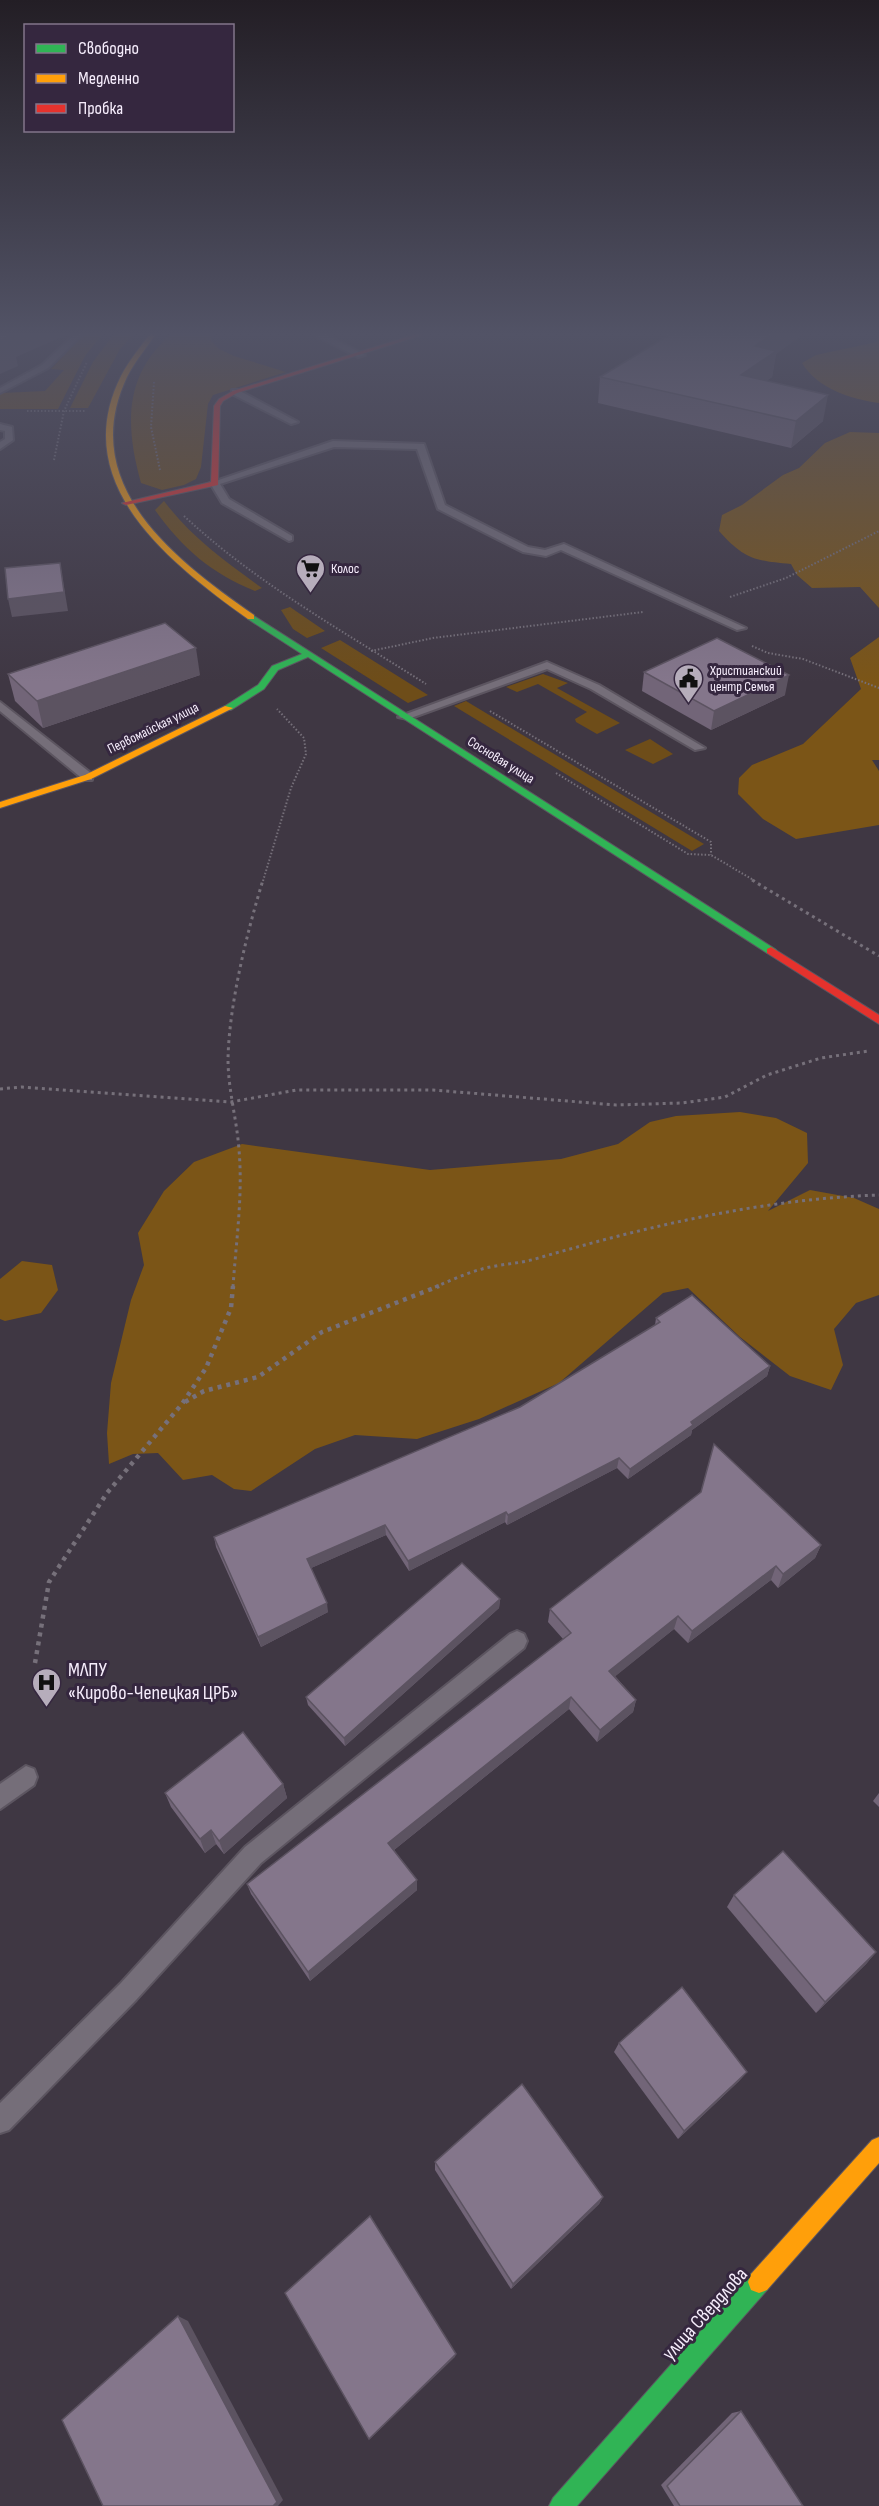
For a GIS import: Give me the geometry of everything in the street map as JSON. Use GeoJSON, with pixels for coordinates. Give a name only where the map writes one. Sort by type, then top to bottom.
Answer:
{"type":"FeatureCollection","features":[{"type":"Feature","properties":{"kind":"street","name":"Сосновая улица"},"geometry":{"type":"LineString","coordinates":[[110,448],[116,482],[126,503],[162,548],[193,576],[306,654],[879,1020]]}},
{"type":"Feature","properties":{"kind":"street"},"geometry":{"type":"LineString","coordinates":[[126,503],[215,483],[216,448]]}},
{"type":"Feature","properties":{"kind":"street","name":"Первомайская улица"},"geometry":{"type":"LineString","coordinates":[[0,805],[88,777],[213,717],[261,687],[275,668],[306,654]]}},
{"type":"Feature","properties":{"kind":"street","name":"улица Свердлова"},"geometry":{"type":"LineString","coordinates":[[561,2506],[879,2147]]}},
{"type":"Feature","properties":{"kind":"lane"},"geometry":{"type":"LineString","coordinates":[[289,538],[225,501],[215,483],[321,448]]}},
{"type":"Feature","properties":{"kind":"lane"},"geometry":{"type":"LineString","coordinates":[[422,448],[441,507],[526,550],[546,553],[561,546],[741,628]]}},
{"type":"Feature","properties":{"kind":"lane"},"geometry":{"type":"LineString","coordinates":[[404,717],[547,665],[595,687],[699,748]]}},
{"type":"Feature","properties":{"kind":"lane"},"geometry":{"type":"LineString","coordinates":[[0,705],[88,777]]}},
{"type":"Feature","properties":{"kind":"lane"},"geometry":{"type":"LineString","coordinates":[[0,2121],[128,1992],[253,1855],[518,1641]]}},
{"type":"Feature","properties":{"kind":"lane"},"geometry":{"type":"LineString","coordinates":[[0,1798],[26,1777]]}},
{"type":"Feature","properties":{"kind":"path"},"geometry":{"type":"LineString","coordinates":[[54,460],[56,448]]}},
{"type":"Feature","properties":{"kind":"path"},"geometry":{"type":"LineString","coordinates":[[153,448],[169,495],[187,520],[260,578],[339,631],[449,699]]}},
{"type":"Feature","properties":{"kind":"path"},"geometry":{"type":"LineString","coordinates":[[741,628],[740,639],[768,653],[803,659],[879,688]]}},
{"type":"Feature","properties":{"kind":"path"},"geometry":{"type":"LineString","coordinates":[[35,1663],[49,1582],[108,1493],[182,1404],[206,1368],[231,1308],[237,1251],[239,1150],[231,1102],[228,1059],[234,1004],[259,892],[291,788],[306,754],[304,738],[272,704],[261,687]]}},
{"type":"Feature","properties":{"kind":"path"},"geometry":{"type":"LineString","coordinates":[[462,694],[711,842],[711,855]]}},
{"type":"Feature","properties":{"kind":"path"},"geometry":{"type":"LineString","coordinates":[[549,769],[687,854],[711,855],[879,956]]}},
{"type":"Feature","properties":{"kind":"path"},"geometry":{"type":"LineString","coordinates":[[0,1089],[22,1087],[190,1101],[231,1102],[297,1090],[433,1090],[616,1105],[682,1103],[725,1097],[767,1076],[821,1058],[879,1050]]}},
{"type":"Feature","properties":{"kind":"path"},"geometry":{"type":"LineString","coordinates":[[182,1404],[204,1391],[258,1377],[322,1332],[481,1269],[532,1260],[591,1242],[743,1208],[822,1197],[879,1195]]}},
{"type":"Feature","properties":{"kind":"shaded area"},"geometry":{"type":"Polygon","coordinates":[[[133,448],[203,448],[201,467],[196,479],[184,485],[162,490],[141,483],[133,448]]]}},
{"type":"Feature","properties":{"kind":"shaded area"},"geometry":{"type":"Polygon","coordinates":[[[820,448],[879,448],[879,608],[860,587],[812,588],[797,575],[791,564],[768,562],[751,557],[736,548],[719,531],[722,515],[742,505],[783,475],[799,468],[820,448]]]}},
{"type":"Feature","properties":{"kind":"shaded area"},"geometry":{"type":"Polygon","coordinates":[[[164,501],[197,537],[222,559],[262,588],[255,591],[239,584],[211,568],[187,548],[155,510],[164,501]]]}},
{"type":"Feature","properties":{"kind":"shaded area"},"geometry":{"type":"Polygon","coordinates":[[[290,607],[325,631],[307,638],[293,629],[281,610],[290,607]]]}},
{"type":"Feature","properties":{"kind":"shaded area"},"geometry":{"type":"Polygon","coordinates":[[[879,637],[879,760],[872,760],[879,771],[879,825],[796,839],[763,819],[738,794],[739,778],[752,765],[803,744],[861,689],[850,658],[879,637]]]}},
{"type":"Feature","properties":{"kind":"shaded area"},"geometry":{"type":"Polygon","coordinates":[[[340,640],[428,695],[408,703],[321,648],[340,640]]]}},
{"type":"Feature","properties":{"kind":"shaded area"},"geometry":{"type":"Polygon","coordinates":[[[543,674],[568,683],[557,688],[620,723],[597,734],[576,722],[575,719],[587,712],[538,684],[517,692],[506,687],[543,674]]]}},
{"type":"Feature","properties":{"kind":"shaded area"},"geometry":{"type":"Polygon","coordinates":[[[466,701],[704,844],[692,851],[454,706],[466,701]]]}},
{"type":"Feature","properties":{"kind":"shaded area"},"geometry":{"type":"Polygon","coordinates":[[[650,739],[673,754],[653,764],[625,750],[650,739]]]}},
{"type":"Feature","properties":{"kind":"shaded area"},"geometry":{"type":"Polygon","coordinates":[[[740,1112],[776,1118],[807,1133],[808,1163],[768,1211],[810,1190],[854,1198],[879,1209],[879,1295],[856,1303],[834,1329],[843,1365],[831,1390],[790,1376],[740,1337],[688,1288],[663,1293],[559,1383],[479,1419],[417,1439],[355,1435],[315,1449],[251,1491],[234,1489],[212,1475],[183,1480],[158,1453],[133,1454],[109,1464],[107,1433],[111,1383],[131,1300],[144,1265],[138,1233],[164,1191],[194,1162],[242,1144],[430,1170],[561,1159],[618,1144],[650,1122],[676,1116],[740,1112]]]}},
{"type":"Feature","properties":{"kind":"shaded area"},"geometry":{"type":"Polygon","coordinates":[[[22,1261],[52,1265],[58,1290],[41,1313],[5,1321],[0,1319],[0,1279],[22,1261]]]}},
{"type":"Feature","properties":{"kind":"building"},"geometry":{"type":"Polygon","coordinates":[[[60,563],[64,592],[8,599],[5,568],[60,563]]]}},
{"type":"Feature","properties":{"kind":"building"},"geometry":{"type":"Polygon","coordinates":[[[165,623],[196,648],[37,701],[8,674],[165,623]]]}},
{"type":"Feature","properties":{"kind":"building"},"geometry":{"type":"Polygon","coordinates":[[[717,638],[789,675],[714,711],[644,672],[717,638]]]}},
{"type":"Feature","properties":{"kind":"building"},"geometry":{"type":"Polygon","coordinates":[[[692,1295],[770,1366],[691,1422],[693,1425],[630,1469],[619,1458],[508,1515],[506,1512],[408,1561],[385,1525],[307,1559],[327,1603],[258,1637],[214,1537],[520,1407],[660,1322],[656,1318],[692,1295]]]}},
{"type":"Feature","properties":{"kind":"building"},"geometry":{"type":"Polygon","coordinates":[[[714,1444],[821,1545],[783,1574],[776,1566],[692,1631],[678,1616],[609,1671],[636,1700],[600,1730],[571,1697],[388,1843],[417,1880],[308,1972],[247,1884],[571,1633],[550,1609],[701,1492],[714,1444]]]}},
{"type":"Feature","properties":{"kind":"building"},"geometry":{"type":"Polygon","coordinates":[[[462,1563],[500,1599],[344,1738],[306,1697],[462,1563]]]}},
{"type":"Feature","properties":{"kind":"building"},"geometry":{"type":"Polygon","coordinates":[[[243,1732],[283,1784],[219,1841],[211,1830],[200,1839],[165,1793],[243,1732]]]}},
{"type":"Feature","properties":{"kind":"building"},"geometry":{"type":"Polygon","coordinates":[[[783,1851],[876,1952],[825,2002],[734,1895],[783,1851]]]}},
{"type":"Feature","properties":{"kind":"building"},"geometry":{"type":"Polygon","coordinates":[[[682,1987],[747,2072],[684,2131],[619,2043],[682,1987]]]}},
{"type":"Feature","properties":{"kind":"building"},"geometry":{"type":"Polygon","coordinates":[[[522,2084],[603,2197],[513,2284],[435,2162],[522,2084]]]}},
{"type":"Feature","properties":{"kind":"building"},"geometry":{"type":"Polygon","coordinates":[[[370,2216],[456,2354],[369,2439],[285,2293],[370,2216]]]}},
{"type":"Feature","properties":{"kind":"building"},"geometry":{"type":"Polygon","coordinates":[[[178,2316],[277,2502],[273,2506],[103,2506],[62,2420],[178,2316]]]}},
{"type":"Feature","properties":{"kind":"building"},"geometry":{"type":"Polygon","coordinates":[[[741,2411],[803,2506],[680,2506],[667,2486],[741,2411]]]}},
{"type":"Feature","properties":{"kind":"traffic: fast"},"geometry":{"type":"LineString","coordinates":[[251,617],[771,951]]}},
{"type":"Feature","properties":{"kind":"traffic: fast"},"geometry":{"type":"LineString","coordinates":[[228,708],[261,687],[275,668],[306,655]]}},
{"type":"Feature","properties":{"kind":"traffic: fast"},"geometry":{"type":"LineString","coordinates":[[561,2506],[759,2282]]}},
{"type":"Feature","properties":{"kind":"traffic: slow"},"geometry":{"type":"LineString","coordinates":[[110,448],[110,457],[123,494],[146,528],[176,560],[251,617]]}},
{"type":"Feature","properties":{"kind":"traffic: slow"},"geometry":{"type":"LineString","coordinates":[[0,805],[88,777],[228,708]]}},
{"type":"Feature","properties":{"kind":"traffic: slow"},"geometry":{"type":"LineString","coordinates":[[759,2282],[879,2147]]}},
{"type":"Feature","properties":{"kind":"traffic: jam"},"geometry":{"type":"LineString","coordinates":[[126,503],[215,483],[216,448]]}},
{"type":"Feature","properties":{"kind":"traffic: jam"},"geometry":{"type":"LineString","coordinates":[[771,951],[879,1020]]}},
{"type":"Feature","properties":{"kind":"place","name":"Колос"},"geometry":{"type":"Point","coordinates":[310,594]}},
{"type":"Feature","properties":{"kind":"place","name":"Христианский центр Семья"},"geometry":{"type":"Point","coordinates":[689,704]}},
{"type":"Feature","properties":{"kind":"place","name":"МЛПУ «Кирово-Чепецкая ЦРБ»"},"geometry":{"type":"Point","coordinates":[47,1708]}}]}
